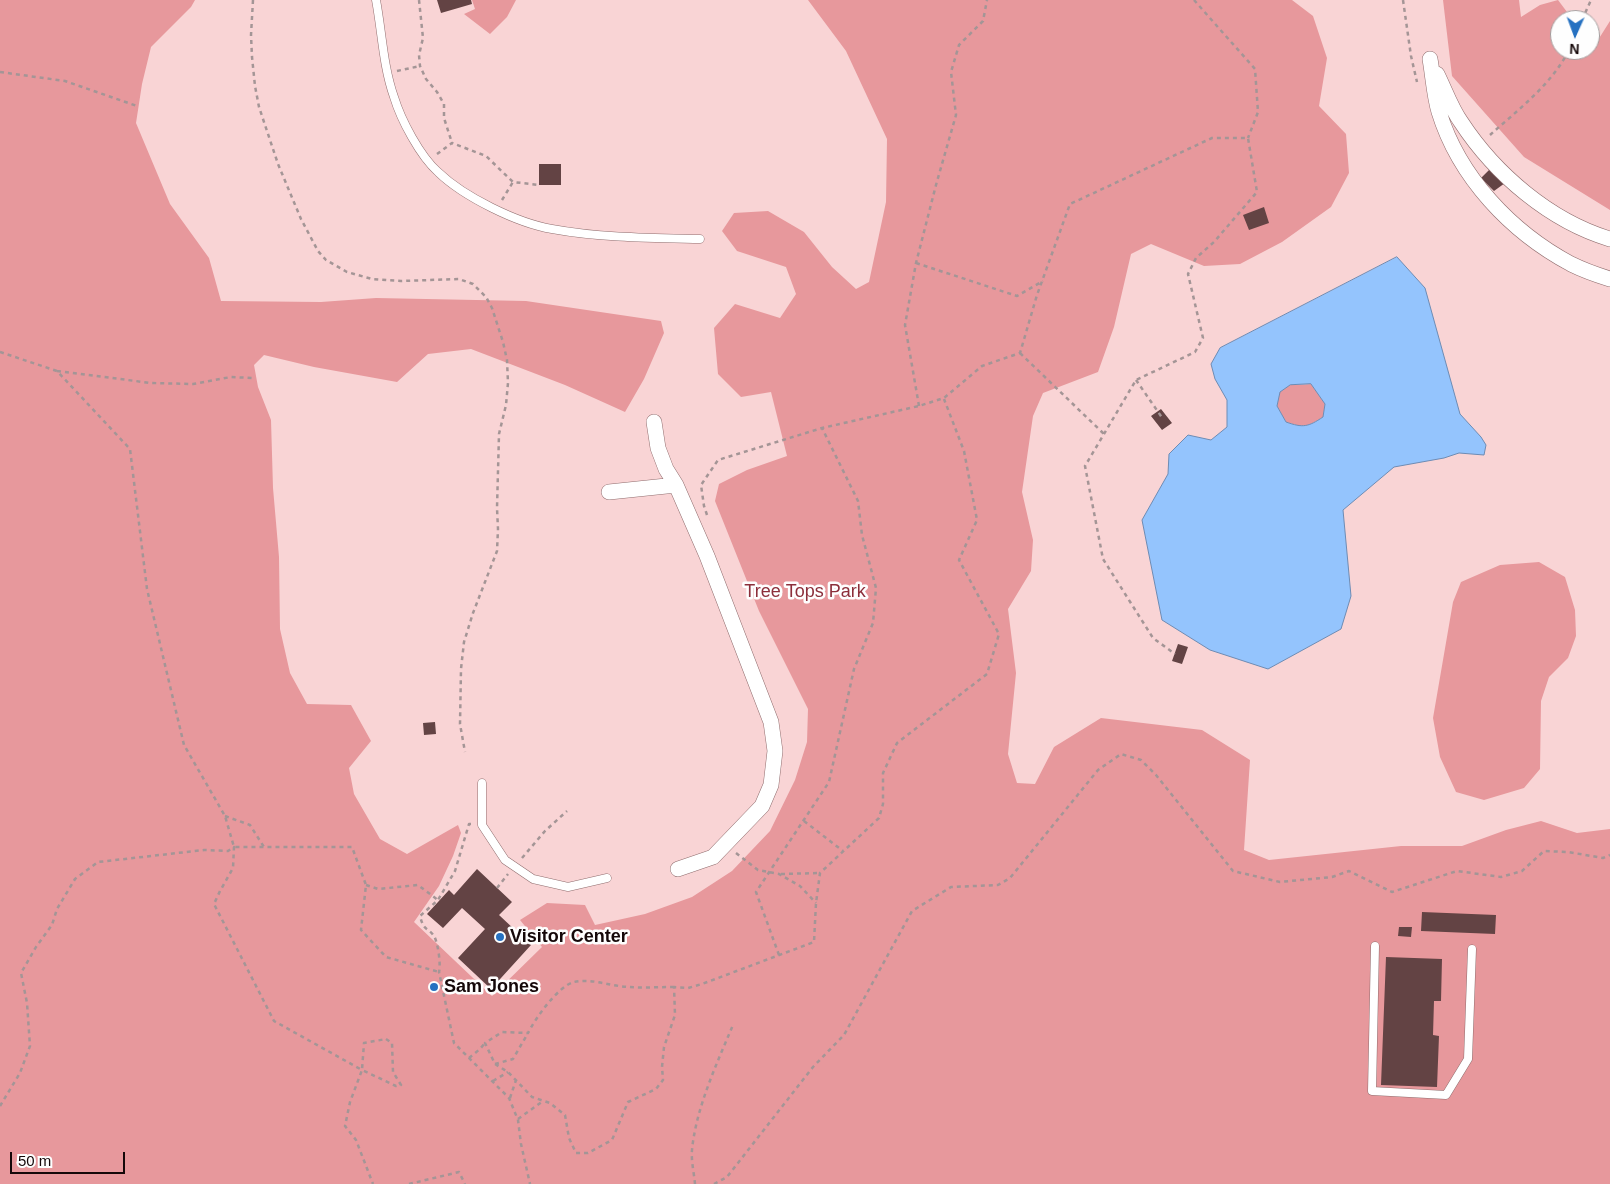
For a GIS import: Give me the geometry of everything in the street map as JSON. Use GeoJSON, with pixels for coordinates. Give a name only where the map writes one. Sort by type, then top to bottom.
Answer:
{"type":"FeatureCollection","features":[{"type":"Feature","properties":{"kind":"street"},"geometry":{"type":"LineString","coordinates":[[1610,239],[1563,219],[1524,192],[1498,168],[1460,122],[1430,59],[1439,111],[1454,148],[1476,185],[1503,214],[1535,240],[1571,264],[1610,279]]}},
{"type":"Feature","properties":{"kind":"street"},"geometry":{"type":"LineString","coordinates":[[654,422],[658,448],[666,469],[676,485],[730,612],[771,722],[774,751],[772,784],[762,806],[713,857],[678,869]]}},
{"type":"Feature","properties":{"kind":"street"},"geometry":{"type":"LineString","coordinates":[[609,492],[676,485]]}},
{"type":"Feature","properties":{"kind":"lane"},"geometry":{"type":"LineString","coordinates":[[376,0],[387,73],[394,97],[402,118],[417,145],[437,172],[462,190],[513,218],[551,229],[642,238],[700,239]]}},
{"type":"Feature","properties":{"kind":"lane"},"geometry":{"type":"LineString","coordinates":[[482,783],[482,826],[505,860],[533,879],[568,887],[607,878]]}},
{"type":"Feature","properties":{"kind":"lane"},"geometry":{"type":"LineString","coordinates":[[1375,946],[1372,1092],[1446,1094],[1468,1059],[1472,949]]}},
{"type":"Feature","properties":{"kind":"path"},"geometry":{"type":"LineString","coordinates":[[252,0],[252,57],[259,107],[278,164],[301,219],[318,251],[326,260],[347,272],[372,279],[400,281],[459,279],[473,284],[486,297],[492,308],[503,342],[507,360],[508,383],[506,406],[499,434],[497,551],[464,642],[461,669],[460,716],[465,752]]}},
{"type":"Feature","properties":{"kind":"path"},"geometry":{"type":"LineString","coordinates":[[419,0],[424,38],[419,56],[420,66],[426,79],[444,104],[444,118],[452,143]]}},
{"type":"Feature","properties":{"kind":"path"},"geometry":{"type":"LineString","coordinates":[[919,406],[905,325],[916,263],[956,115],[951,72],[960,45],[984,21],[987,0]]}},
{"type":"Feature","properties":{"kind":"path"},"geometry":{"type":"LineString","coordinates":[[1175,654],[1153,638],[1103,559],[1085,466],[1136,380],[1195,352],[1203,338],[1188,274],[1196,258],[1214,242],[1257,192],[1248,138],[1258,112],[1254,69],[1194,0]]}},
{"type":"Feature","properties":{"kind":"path"},"geometry":{"type":"LineString","coordinates":[[1485,139],[1548,81],[1564,60]]}},
{"type":"Feature","properties":{"kind":"path"},"geometry":{"type":"LineString","coordinates":[[387,73],[420,66]]}},
{"type":"Feature","properties":{"kind":"path"},"geometry":{"type":"LineString","coordinates":[[0,72],[65,81],[137,106]]}},
{"type":"Feature","properties":{"kind":"path"},"geometry":{"type":"LineString","coordinates":[[1020,353],[1037,295],[1070,204],[1212,138],[1248,138]]}},
{"type":"Feature","properties":{"kind":"path"},"geometry":{"type":"LineString","coordinates":[[429,161],[452,143]]}},
{"type":"Feature","properties":{"kind":"path"},"geometry":{"type":"LineString","coordinates":[[452,143],[486,156],[513,182],[539,185]]}},
{"type":"Feature","properties":{"kind":"path"},"geometry":{"type":"LineString","coordinates":[[496,209],[513,182]]}},
{"type":"Feature","properties":{"kind":"path"},"geometry":{"type":"LineString","coordinates":[[916,263],[1017,296],[1043,280]]}},
{"type":"Feature","properties":{"kind":"path"},"geometry":{"type":"LineString","coordinates":[[0,352],[56,371],[168,384],[193,384],[231,377],[252,378]]}},
{"type":"Feature","properties":{"kind":"path"},"geometry":{"type":"LineString","coordinates":[[704,506],[701,485],[718,460],[822,428],[919,406],[944,398],[982,366],[1020,353]]}},
{"type":"Feature","properties":{"kind":"path"},"geometry":{"type":"LineString","coordinates":[[1020,353],[1104,434]]}},
{"type":"Feature","properties":{"kind":"path"},"geometry":{"type":"LineString","coordinates":[[56,371],[130,449],[147,590],[184,745],[225,816],[234,847],[233,868],[214,904],[274,1021],[362,1070],[396,1086],[401,1085],[393,1072],[392,1043],[386,1040],[364,1043],[362,1070],[350,1102],[345,1126],[356,1140],[373,1184]]}},
{"type":"Feature","properties":{"kind":"path"},"geometry":{"type":"LineString","coordinates":[[1136,380],[1163,419]]}},
{"type":"Feature","properties":{"kind":"path"},"geometry":{"type":"LineString","coordinates":[[495,1064],[513,1059],[534,1022],[551,998],[572,982],[598,982],[627,987],[688,988],[814,942],[820,873],[879,818],[883,804],[883,773],[898,743],[987,674],[998,634],[959,560],[977,520],[964,451],[944,398]]}},
{"type":"Feature","properties":{"kind":"path"},"geometry":{"type":"LineString","coordinates":[[779,955],[756,892],[829,782],[854,669],[874,623],[876,588],[862,535],[858,500],[822,428]]}},
{"type":"Feature","properties":{"kind":"path"},"geometry":{"type":"LineString","coordinates":[[714,1184],[727,1177],[814,1067],[844,1035],[912,911],[951,887],[998,885],[1010,878],[1098,770],[1121,754],[1141,760],[1156,775],[1233,872],[1280,882],[1332,877],[1349,871],[1392,892],[1457,871],[1501,876],[1522,871],[1544,851],[1568,852],[1603,858],[1610,855]]}},
{"type":"Feature","properties":{"kind":"path"},"geometry":{"type":"LineString","coordinates":[[496,888],[545,831],[567,811]]}},
{"type":"Feature","properties":{"kind":"path"},"geometry":{"type":"LineString","coordinates":[[225,816],[250,826],[264,847]]}},
{"type":"Feature","properties":{"kind":"path"},"geometry":{"type":"LineString","coordinates":[[804,821],[843,851]]}},
{"type":"Feature","properties":{"kind":"path"},"geometry":{"type":"LineString","coordinates":[[471,824],[469,824],[455,871],[438,900],[420,916],[422,926],[434,935],[441,964],[439,972],[454,1043],[509,1098],[518,1120],[530,1184]]}},
{"type":"Feature","properties":{"kind":"path"},"geometry":{"type":"LineString","coordinates":[[726,843],[758,870],[779,874],[820,873]]}},
{"type":"Feature","properties":{"kind":"path"},"geometry":{"type":"LineString","coordinates":[[0,1106],[20,1073],[30,1046],[27,1003],[21,973],[36,947],[52,925],[57,909],[75,879],[98,862],[204,850],[228,851],[234,847],[352,846],[366,885],[361,930],[386,958],[439,972]]}},
{"type":"Feature","properties":{"kind":"path"},"geometry":{"type":"LineString","coordinates":[[779,874],[800,886],[816,903]]}},
{"type":"Feature","properties":{"kind":"path"},"geometry":{"type":"LineString","coordinates":[[366,885],[378,889],[418,885],[438,900]]}},
{"type":"Feature","properties":{"kind":"path"},"geometry":{"type":"LineString","coordinates":[[485,1043],[495,1064],[508,1072],[532,1097],[550,1103],[565,1115],[569,1138],[576,1152],[588,1153],[612,1140],[628,1102],[656,1089],[663,1080],[662,1061],[664,1047],[675,1014],[674,987]]}},
{"type":"Feature","properties":{"kind":"path"},"geometry":{"type":"LineString","coordinates":[[696,1184],[692,1151],[699,1114],[733,1026]]}},
{"type":"Feature","properties":{"kind":"path"},"geometry":{"type":"LineString","coordinates":[[469,1058],[485,1043],[502,1032],[528,1033]]}},
{"type":"Feature","properties":{"kind":"path"},"geometry":{"type":"LineString","coordinates":[[493,1081],[508,1072]]}},
{"type":"Feature","properties":{"kind":"path"},"geometry":{"type":"LineString","coordinates":[[509,1098],[516,1080]]}},
{"type":"Feature","properties":{"kind":"path"},"geometry":{"type":"LineString","coordinates":[[518,1120],[543,1101]]}},
{"type":"Feature","properties":{"kind":"path"},"geometry":{"type":"LineString","coordinates":[[409,1184],[459,1172],[465,1184]]}},
{"type":"Feature","properties":{"kind":"green space","name":"Tree Tops Park"},"geometry":{"type":"Polygon","coordinates":[[[0,0],[1610,0],[1610,1184],[0,1184],[0,0]]]}},
{"type":"Feature","properties":{"kind":"green space"},"geometry":{"type":"Polygon","coordinates":[[[0,0],[195,0],[191,7],[151,47],[142,84],[136,123],[170,204],[209,258],[221,301],[321,302],[376,298],[526,301],[661,321],[664,333],[644,379],[625,412],[565,385],[471,349],[428,354],[397,382],[314,367],[264,355],[254,365],[258,387],[271,420],[273,488],[279,557],[280,629],[290,673],[307,704],[351,705],[371,741],[349,768],[354,794],[380,839],[407,854],[458,825],[461,833],[453,856],[439,886],[414,922],[492,996],[542,947],[520,920],[547,903],[585,905],[595,925],[645,914],[692,897],[732,871],[770,831],[795,780],[807,742],[808,709],[759,611],[715,501],[719,484],[747,470],[787,456],[771,392],[741,397],[718,374],[714,328],[735,304],[780,318],[796,294],[786,267],[737,251],[722,231],[734,213],[768,211],[804,232],[832,267],[856,289],[869,282],[886,202],[887,139],[846,51],[808,0],[1292,0],[1313,16],[1327,58],[1319,106],[1346,134],[1349,173],[1331,207],[1282,242],[1240,264],[1204,266],[1151,244],[1131,254],[1114,327],[1098,372],[1043,393],[1033,416],[1022,492],[1033,540],[1031,571],[1008,609],[1016,673],[1008,754],[1017,783],[1035,784],[1054,747],[1101,718],[1202,730],[1250,760],[1244,850],[1269,860],[1401,846],[1462,846],[1506,830],[1541,821],[1577,833],[1610,829],[1610,1184],[0,1184],[0,0]]]}},
{"type":"Feature","properties":{"kind":"green space"},"geometry":{"type":"Polygon","coordinates":[[[472,0],[516,0],[507,17],[490,34],[464,14],[475,9],[472,0]]]}},
{"type":"Feature","properties":{"kind":"green space"},"geometry":{"type":"Polygon","coordinates":[[[1443,0],[1519,0],[1521,17],[1540,5],[1558,0],[1566,10],[1550,10],[1550,60],[1600,60],[1600,37],[1610,21],[1610,210],[1524,157],[1452,76],[1443,0]]]}},
{"type":"Feature","properties":{"kind":"green space"},"geometry":{"type":"Polygon","coordinates":[[[1311,384],[1325,404],[1323,417],[1305,426],[1286,422],[1277,406],[1279,392],[1290,385],[1311,384]]]}},
{"type":"Feature","properties":{"kind":"green space"},"geometry":{"type":"Polygon","coordinates":[[[1539,562],[1565,577],[1575,610],[1576,636],[1568,658],[1549,677],[1541,701],[1540,769],[1524,788],[1484,800],[1456,792],[1440,757],[1433,718],[1453,602],[1461,582],[1500,565],[1539,562]]]}},
{"type":"Feature","properties":{"kind":"water"},"geometry":{"type":"Polygon","coordinates":[[[1397,257],[1425,288],[1460,414],[1486,445],[1484,455],[1459,453],[1444,458],[1394,467],[1343,510],[1351,596],[1341,629],[1268,669],[1210,650],[1162,620],[1142,520],[1168,474],[1169,454],[1188,435],[1211,440],[1227,427],[1227,400],[1215,379],[1211,364],[1220,348],[1397,257]],[[1311,384],[1290,385],[1280,392],[1277,406],[1286,422],[1305,426],[1323,417],[1325,404],[1311,384]]]}},
{"type":"Feature","properties":{"kind":"building"},"geometry":{"type":"Polygon","coordinates":[[[437,0],[471,0],[472,4],[441,13],[437,0]]]}},
{"type":"Feature","properties":{"kind":"building"},"geometry":{"type":"Polygon","coordinates":[[[539,164],[561,164],[561,185],[539,185],[539,164]]]}},
{"type":"Feature","properties":{"kind":"building"},"geometry":{"type":"Polygon","coordinates":[[[1490,169],[1505,183],[1494,191],[1481,178],[1490,169]]]}},
{"type":"Feature","properties":{"kind":"building"},"geometry":{"type":"Polygon","coordinates":[[[1264,207],[1269,223],[1249,230],[1243,215],[1264,207]]]}},
{"type":"Feature","properties":{"kind":"building"},"geometry":{"type":"Polygon","coordinates":[[[1161,409],[1172,423],[1162,430],[1151,416],[1161,409]]]}},
{"type":"Feature","properties":{"kind":"building"},"geometry":{"type":"Polygon","coordinates":[[[1178,644],[1188,647],[1182,664],[1172,661],[1178,644]]]}},
{"type":"Feature","properties":{"kind":"building"},"geometry":{"type":"Polygon","coordinates":[[[435,722],[436,734],[424,735],[423,723],[435,722]]]}},
{"type":"Feature","properties":{"kind":"building","name":"Visitor Center"},"geometry":{"type":"Polygon","coordinates":[[[477,869],[512,902],[499,915],[531,945],[491,989],[458,958],[485,929],[462,908],[443,928],[427,914],[449,890],[454,895],[477,869]]]}},
{"type":"Feature","properties":{"kind":"building"},"geometry":{"type":"Polygon","coordinates":[[[1422,912],[1496,915],[1495,934],[1421,931],[1422,912]]]}},
{"type":"Feature","properties":{"kind":"building"},"geometry":{"type":"Polygon","coordinates":[[[1399,927],[1412,927],[1411,937],[1398,936],[1399,927]]]}},
{"type":"Feature","properties":{"kind":"building"},"geometry":{"type":"Polygon","coordinates":[[[1386,957],[1442,959],[1441,1001],[1434,1001],[1433,1035],[1439,1036],[1437,1087],[1381,1085],[1386,957]]]}},
{"type":"Feature","properties":{"kind":"place","name":"Visitor Center"},"geometry":{"type":"Point","coordinates":[500,937]}},
{"type":"Feature","properties":{"kind":"place","name":"Sam Jones"},"geometry":{"type":"Point","coordinates":[434,987]}}]}
